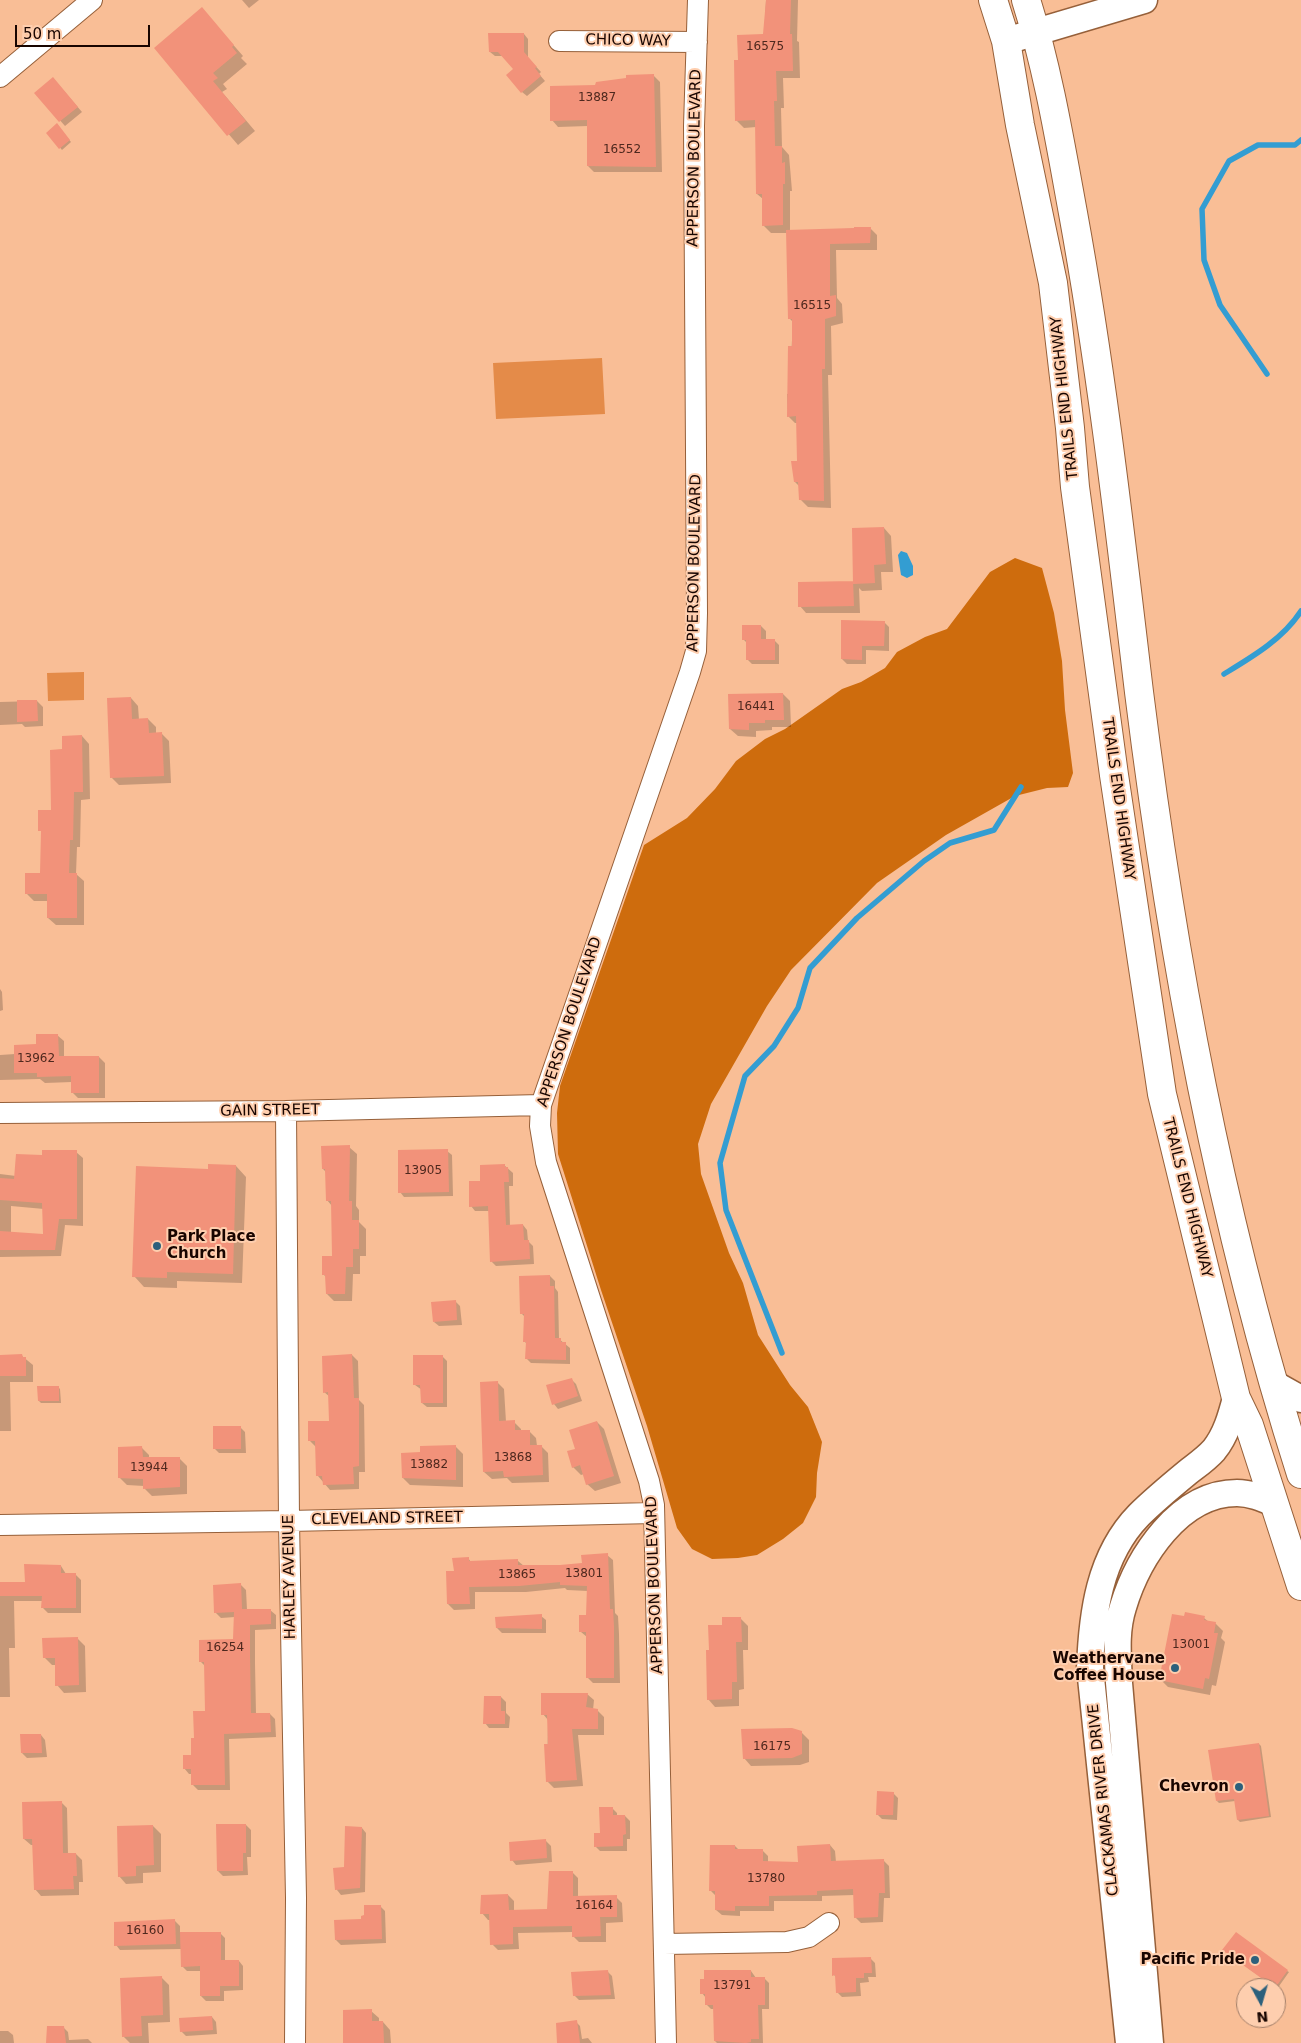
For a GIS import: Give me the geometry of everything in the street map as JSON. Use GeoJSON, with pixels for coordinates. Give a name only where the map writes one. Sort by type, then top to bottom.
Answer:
{"type":"FeatureCollection","features":[{"type":"Feature","properties":{"kind":"highway","name":"TRAILS END HIGHWAY"},"geometry":{"type":"LineString","coordinates":[[993,0],[1006,41],[1020,125],[1053,284],[1075,487],[1114,775],[1162,1094],[1236,1398],[1249,1425],[1301,1586]]}},
{"type":"Feature","properties":{"kind":"highway"},"geometry":{"type":"LineString","coordinates":[[1026,0],[1036,33],[1063,156],[1094,334],[1147,754],[1183,987],[1236,1241],[1274,1384],[1301,1474]]}},
{"type":"Feature","properties":{"kind":"main road"},"geometry":{"type":"LineString","coordinates":[[1006,41],[1144,0]]}},
{"type":"Feature","properties":{"kind":"main road"},"geometry":{"type":"LineString","coordinates":[[1274,1384],[1301,1399]]}},
{"type":"Feature","properties":{"kind":"main road","name":"CLACKAMAS RIVER DRIVE"},"geometry":{"type":"LineString","coordinates":[[1129,2043],[1090,1668],[1091,1631],[1097,1596],[1106,1565],[1121,1540],[1138,1516],[1162,1493],[1205,1460],[1214,1450],[1230,1421],[1236,1398]]}},
{"type":"Feature","properties":{"kind":"main road","name":"CLACKAMAS RIVER DRIVE"},"geometry":{"type":"LineString","coordinates":[[1150,2043],[1118,1683],[1117,1637],[1122,1608],[1144,1557],[1182,1513],[1209,1497],[1226,1494],[1254,1495],[1274,1502]]}},
{"type":"Feature","properties":{"kind":"street"},"geometry":{"type":"LineString","coordinates":[[0,77],[92,0]]}},
{"type":"Feature","properties":{"kind":"street","name":"APPERSON BOULEVARD"},"geometry":{"type":"LineString","coordinates":[[666,2043],[654,1513],[649,1481],[546,1162],[540,1126],[541,1105],[696,652],[694,174],[698,0]]}},
{"type":"Feature","properties":{"kind":"street","name":"CHICO WAY"},"geometry":{"type":"LineString","coordinates":[[559,41],[697,42]]}},
{"type":"Feature","properties":{"kind":"street","name":"GAIN STREET"},"geometry":{"type":"LineString","coordinates":[[0,1113],[286,1111],[541,1105]]}},
{"type":"Feature","properties":{"kind":"street","name":"HARLEY AVENUE"},"geometry":{"type":"LineString","coordinates":[[286,1111],[289,1522],[296,1894],[295,2043]]}},
{"type":"Feature","properties":{"kind":"street","name":"CLEVELAND STREET"},"geometry":{"type":"LineString","coordinates":[[0,1526],[289,1522],[654,1513]]}},
{"type":"Feature","properties":{"kind":"street"},"geometry":{"type":"LineString","coordinates":[[664,1944],[788,1942],[809,1936],[829,1923]]}},
{"type":"Feature","properties":{"kind":"shaded area"},"geometry":{"type":"Polygon","coordinates":[[[602,358],[605,414],[496,419],[493,363],[602,358]]]}},
{"type":"Feature","properties":{"kind":"shaded area"},"geometry":{"type":"Polygon","coordinates":[[[1015,558],[1042,568],[1054,613],[1062,661],[1065,710],[1073,773],[1068,787],[1047,788],[1015,796],[946,835],[877,883],[791,970],[767,1006],[711,1104],[698,1144],[701,1174],[729,1253],[743,1283],[758,1335],[790,1385],[808,1407],[822,1442],[817,1473],[816,1497],[803,1523],[783,1539],[757,1555],[712,1559],[692,1549],[677,1528],[647,1426],[558,1154],[557,1113],[560,1086],[644,845],[687,818],[715,789],[736,761],[765,739],[785,729],[842,689],[861,682],[885,668],[897,652],[925,637],[947,629],[990,572],[1015,558]]]}},
{"type":"Feature","properties":{"kind":"shaded area"},"geometry":{"type":"Polygon","coordinates":[[[84,672],[84,700],[48,701],[47,673],[84,672]]]}},
{"type":"Feature","properties":{"kind":"water"},"geometry":{"type":"Polygon","coordinates":[[[901,551],[907,553],[913,566],[913,575],[907,578],[901,575],[898,555],[901,551]]]}},
{"type":"Feature","properties":{"kind":"building"},"geometry":{"type":"Polygon","coordinates":[[[766,0],[791,0],[790,34],[792,34],[793,71],[776,71],[777,101],[774,101],[775,146],[782,146],[782,163],[785,162],[783,225],[762,226],[762,194],[756,194],[755,120],[735,121],[734,60],[738,60],[737,35],[763,34],[766,0]]]}},
{"type":"Feature","properties":{"kind":"building"},"geometry":{"type":"Polygon","coordinates":[[[202,7],[234,45],[232,47],[237,53],[213,73],[218,78],[213,81],[246,121],[227,136],[154,48],[202,7]]]}},
{"type":"Feature","properties":{"kind":"building"},"geometry":{"type":"Polygon","coordinates":[[[488,33],[524,33],[524,52],[537,67],[535,68],[541,76],[521,93],[506,75],[513,69],[498,52],[489,52],[488,33]]]}},
{"type":"Feature","properties":{"kind":"building"},"geometry":{"type":"Polygon","coordinates":[[[654,74],[656,167],[587,166],[587,120],[550,121],[550,86],[595,85],[596,82],[626,78],[626,75],[654,74]]]}},
{"type":"Feature","properties":{"kind":"building"},"geometry":{"type":"Polygon","coordinates":[[[53,77],[78,107],[59,122],[34,93],[53,77]]]}},
{"type":"Feature","properties":{"kind":"building"},"geometry":{"type":"Polygon","coordinates":[[[57,123],[70,140],[59,149],[46,133],[57,123]]]}},
{"type":"Feature","properties":{"kind":"building"},"geometry":{"type":"Polygon","coordinates":[[[871,227],[870,243],[830,244],[830,296],[836,295],[836,316],[825,319],[825,369],[822,369],[824,501],[799,500],[798,482],[794,482],[791,461],[797,461],[796,416],[787,417],[788,346],[792,346],[792,319],[788,319],[786,230],[871,227]]]}},
{"type":"Feature","properties":{"kind":"building"},"geometry":{"type":"Polygon","coordinates":[[[884,527],[886,564],[874,565],[875,583],[853,584],[852,528],[884,527]]]}},
{"type":"Feature","properties":{"kind":"building"},"geometry":{"type":"Polygon","coordinates":[[[853,581],[854,606],[798,607],[798,582],[853,581]]]}},
{"type":"Feature","properties":{"kind":"building"},"geometry":{"type":"Polygon","coordinates":[[[841,620],[885,621],[884,646],[862,646],[862,660],[841,659],[841,620]]]}},
{"type":"Feature","properties":{"kind":"building"},"geometry":{"type":"Polygon","coordinates":[[[742,625],[761,625],[761,639],[775,639],[775,660],[746,660],[746,640],[742,640],[742,625]]]}},
{"type":"Feature","properties":{"kind":"building"},"geometry":{"type":"Polygon","coordinates":[[[783,693],[784,720],[765,720],[765,723],[749,723],[749,730],[729,729],[728,694],[783,693]]]}},
{"type":"Feature","properties":{"kind":"building"},"geometry":{"type":"Polygon","coordinates":[[[131,697],[132,719],[148,718],[149,733],[162,732],[164,776],[110,778],[107,698],[131,697]]]}},
{"type":"Feature","properties":{"kind":"building"},"geometry":{"type":"Polygon","coordinates":[[[17,700],[37,700],[38,721],[17,722],[17,700]]]}},
{"type":"Feature","properties":{"kind":"building"},"geometry":{"type":"Polygon","coordinates":[[[82,735],[83,792],[74,792],[73,840],[70,840],[69,873],[77,873],[77,918],[47,918],[47,894],[25,894],[25,873],[40,873],[41,831],[38,831],[38,810],[51,810],[50,750],[62,749],[62,736],[82,735]]]}},
{"type":"Feature","properties":{"kind":"building"},"geometry":{"type":"Polygon","coordinates":[[[36,1034],[58,1034],[59,1056],[99,1056],[99,1093],[71,1093],[71,1076],[37,1077],[37,1073],[14,1073],[14,1045],[36,1044],[36,1034]]]}},
{"type":"Feature","properties":{"kind":"building"},"geometry":{"type":"Polygon","coordinates":[[[350,1145],[349,1201],[352,1201],[352,1220],[359,1220],[359,1249],[353,1249],[353,1267],[346,1267],[345,1294],[326,1294],[325,1275],[322,1275],[322,1256],[332,1256],[331,1201],[326,1201],[325,1169],[322,1169],[321,1146],[350,1145]]]}},
{"type":"Feature","properties":{"kind":"building"},"geometry":{"type":"Polygon","coordinates":[[[448,1149],[449,1192],[398,1193],[398,1150],[448,1149]]]}},
{"type":"Feature","properties":{"kind":"building"},"geometry":{"type":"Polygon","coordinates":[[[42,1150],[77,1150],[77,1219],[59,1219],[55,1250],[0,1250],[0,1231],[43,1234],[42,1203],[0,1200],[0,1178],[14,1179],[16,1154],[42,1155],[42,1150]]]}},
{"type":"Feature","properties":{"kind":"building","name":"Park Place Church"},"geometry":{"type":"Polygon","coordinates":[[[208,1164],[236,1165],[233,1274],[167,1272],[167,1278],[132,1277],[136,1166],[208,1169],[208,1164]]]}},
{"type":"Feature","properties":{"kind":"building"},"geometry":{"type":"Polygon","coordinates":[[[505,1164],[505,1167],[508,1167],[509,1182],[504,1182],[506,1225],[523,1224],[524,1240],[529,1240],[530,1259],[490,1262],[488,1206],[469,1207],[469,1181],[480,1181],[480,1165],[505,1164]]]}},
{"type":"Feature","properties":{"kind":"building"},"geometry":{"type":"Polygon","coordinates":[[[550,1275],[550,1286],[554,1286],[555,1338],[561,1338],[561,1342],[566,1342],[566,1360],[525,1359],[526,1342],[523,1342],[524,1314],[520,1314],[519,1276],[550,1275]]]}},
{"type":"Feature","properties":{"kind":"building"},"geometry":{"type":"Polygon","coordinates":[[[456,1300],[457,1320],[433,1322],[431,1302],[456,1300]]]}},
{"type":"Feature","properties":{"kind":"building"},"geometry":{"type":"Polygon","coordinates":[[[22,1354],[23,1357],[26,1357],[26,1376],[0,1376],[0,1355],[22,1354]]]}},
{"type":"Feature","properties":{"kind":"building"},"geometry":{"type":"Polygon","coordinates":[[[352,1354],[354,1398],[359,1398],[359,1466],[353,1467],[354,1484],[323,1485],[322,1476],[316,1476],[315,1441],[308,1441],[308,1421],[329,1421],[328,1392],[323,1393],[322,1356],[352,1354]]]}},
{"type":"Feature","properties":{"kind":"building"},"geometry":{"type":"Polygon","coordinates":[[[413,1355],[443,1355],[443,1403],[421,1403],[420,1385],[413,1385],[413,1355]]]}},
{"type":"Feature","properties":{"kind":"building"},"geometry":{"type":"Polygon","coordinates":[[[572,1378],[578,1396],[552,1405],[546,1385],[572,1378]]]}},
{"type":"Feature","properties":{"kind":"building"},"geometry":{"type":"Polygon","coordinates":[[[498,1381],[499,1421],[515,1420],[515,1430],[530,1430],[530,1445],[542,1445],[543,1475],[504,1477],[503,1471],[483,1472],[480,1382],[498,1381]]]}},
{"type":"Feature","properties":{"kind":"building"},"geometry":{"type":"Polygon","coordinates":[[[37,1386],[59,1386],[59,1401],[38,1401],[37,1386]]]}},
{"type":"Feature","properties":{"kind":"building"},"geometry":{"type":"Polygon","coordinates":[[[597,1421],[614,1476],[586,1485],[580,1465],[572,1468],[567,1451],[575,1449],[569,1430],[597,1421]]]}},
{"type":"Feature","properties":{"kind":"building"},"geometry":{"type":"Polygon","coordinates":[[[213,1426],[241,1426],[241,1449],[213,1449],[213,1426]]]}},
{"type":"Feature","properties":{"kind":"building"},"geometry":{"type":"Polygon","coordinates":[[[456,1445],[456,1480],[402,1478],[401,1453],[420,1452],[420,1446],[456,1445]]]}},
{"type":"Feature","properties":{"kind":"building"},"geometry":{"type":"Polygon","coordinates":[[[142,1446],[143,1457],[180,1457],[180,1487],[143,1489],[143,1479],[118,1478],[118,1447],[142,1446]]]}},
{"type":"Feature","properties":{"kind":"building"},"geometry":{"type":"Polygon","coordinates":[[[608,1553],[610,1609],[613,1609],[614,1627],[614,1678],[586,1678],[586,1632],[579,1632],[579,1615],[586,1615],[587,1586],[560,1585],[560,1582],[519,1586],[469,1587],[470,1604],[447,1604],[446,1571],[454,1571],[452,1558],[469,1557],[469,1561],[518,1559],[518,1565],[560,1565],[582,1563],[581,1555],[608,1553]]]}},
{"type":"Feature","properties":{"kind":"building"},"geometry":{"type":"Polygon","coordinates":[[[24,1564],[61,1565],[61,1573],[76,1573],[76,1608],[41,1608],[42,1596],[0,1596],[0,1582],[25,1582],[24,1564]]]}},
{"type":"Feature","properties":{"kind":"building"},"geometry":{"type":"Polygon","coordinates":[[[241,1583],[242,1609],[271,1609],[271,1624],[250,1625],[250,1657],[251,1713],[270,1713],[271,1732],[224,1734],[225,1785],[191,1785],[191,1769],[183,1769],[183,1755],[191,1755],[191,1738],[194,1738],[193,1711],[205,1711],[204,1662],[199,1662],[199,1640],[233,1639],[234,1612],[214,1613],[213,1585],[241,1583]]]}},
{"type":"Feature","properties":{"kind":"building"},"geometry":{"type":"Polygon","coordinates":[[[1185,1612],[1205,1616],[1204,1620],[1216,1622],[1214,1633],[1218,1633],[1209,1679],[1205,1678],[1203,1689],[1159,1680],[1172,1614],[1184,1616],[1185,1612]]]}},
{"type":"Feature","properties":{"kind":"building"},"geometry":{"type":"Polygon","coordinates":[[[542,1614],[542,1629],[496,1628],[495,1617],[542,1614]]]}},
{"type":"Feature","properties":{"kind":"building"},"geometry":{"type":"Polygon","coordinates":[[[722,1617],[741,1617],[742,1642],[736,1642],[737,1682],[732,1682],[732,1699],[707,1700],[706,1650],[709,1650],[708,1625],[722,1625],[722,1617]]]}},
{"type":"Feature","properties":{"kind":"building"},"geometry":{"type":"Polygon","coordinates":[[[78,1637],[79,1685],[55,1686],[55,1658],[43,1658],[42,1638],[78,1637]]]}},
{"type":"Feature","properties":{"kind":"building"},"geometry":{"type":"Polygon","coordinates":[[[541,1693],[588,1693],[586,1707],[598,1709],[598,1729],[572,1729],[577,1780],[546,1782],[544,1744],[548,1744],[547,1715],[541,1715],[541,1693]]]}},
{"type":"Feature","properties":{"kind":"building"},"geometry":{"type":"Polygon","coordinates":[[[484,1696],[501,1696],[501,1711],[505,1711],[505,1724],[483,1724],[484,1696]]]}},
{"type":"Feature","properties":{"kind":"building"},"geometry":{"type":"Polygon","coordinates":[[[792,1728],[802,1731],[802,1754],[792,1758],[743,1759],[741,1729],[792,1728]]]}},
{"type":"Feature","properties":{"kind":"building"},"geometry":{"type":"Polygon","coordinates":[[[20,1734],[41,1734],[42,1753],[21,1753],[20,1734]]]}},
{"type":"Feature","properties":{"kind":"building","name":"Chevron"},"geometry":{"type":"Polygon","coordinates":[[[1259,1743],[1269,1816],[1237,1820],[1234,1799],[1216,1801],[1208,1750],[1259,1743]]]}},
{"type":"Feature","properties":{"kind":"building"},"geometry":{"type":"Polygon","coordinates":[[[877,1791],[894,1792],[893,1815],[876,1815],[877,1791]]]}},
{"type":"Feature","properties":{"kind":"building"},"geometry":{"type":"Polygon","coordinates":[[[62,1801],[63,1853],[76,1853],[77,1876],[73,1876],[74,1889],[34,1890],[32,1839],[23,1839],[22,1802],[62,1801]]]}},
{"type":"Feature","properties":{"kind":"building"},"geometry":{"type":"Polygon","coordinates":[[[599,1807],[613,1807],[613,1815],[625,1815],[626,1834],[623,1835],[623,1846],[594,1847],[594,1833],[600,1833],[599,1807]]]}},
{"type":"Feature","properties":{"kind":"building"},"geometry":{"type":"Polygon","coordinates":[[[216,1824],[246,1824],[246,1853],[243,1853],[243,1871],[217,1871],[216,1824]]]}},
{"type":"Feature","properties":{"kind":"building"},"geometry":{"type":"Polygon","coordinates":[[[153,1825],[154,1865],[136,1866],[136,1876],[118,1877],[117,1826],[153,1825]]]}},
{"type":"Feature","properties":{"kind":"building"},"geometry":{"type":"Polygon","coordinates":[[[345,1826],[362,1827],[360,1888],[335,1890],[333,1868],[344,1867],[345,1826]]]}},
{"type":"Feature","properties":{"kind":"building"},"geometry":{"type":"Polygon","coordinates":[[[546,1839],[547,1858],[510,1861],[509,1842],[546,1839]]]}},
{"type":"Feature","properties":{"kind":"building"},"geometry":{"type":"Polygon","coordinates":[[[830,1844],[831,1861],[884,1859],[885,1893],[879,1893],[878,1917],[854,1918],[853,1889],[817,1891],[817,1895],[769,1896],[769,1906],[735,1906],[735,1911],[715,1910],[715,1891],[709,1891],[710,1845],[735,1845],[735,1849],[763,1849],[763,1861],[798,1862],[797,1846],[830,1844]]]}},
{"type":"Feature","properties":{"kind":"building"},"geometry":{"type":"Polygon","coordinates":[[[549,1871],[573,1871],[573,1896],[617,1895],[617,1917],[600,1917],[601,1936],[572,1937],[572,1926],[513,1927],[513,1944],[490,1945],[489,1914],[480,1914],[481,1895],[508,1894],[509,1910],[547,1909],[549,1871]]]}},
{"type":"Feature","properties":{"kind":"building"},"geometry":{"type":"Polygon","coordinates":[[[364,1905],[381,1905],[382,1939],[335,1940],[334,1920],[361,1919],[361,1916],[364,1915],[364,1905]]]}},
{"type":"Feature","properties":{"kind":"building"},"geometry":{"type":"Polygon","coordinates":[[[175,1919],[176,1944],[114,1946],[114,1922],[175,1919]]]}},
{"type":"Feature","properties":{"kind":"building"},"geometry":{"type":"Polygon","coordinates":[[[180,1932],[221,1932],[221,1960],[239,1960],[239,1986],[220,1986],[220,1996],[200,1996],[200,1966],[181,1967],[180,1932]]]}},
{"type":"Feature","properties":{"kind":"building","name":"Pacific Pride"},"geometry":{"type":"Polygon","coordinates":[[[1236,1932],[1288,1970],[1282,1978],[1261,1978],[1222,1950],[1236,1932]]]}},
{"type":"Feature","properties":{"kind":"building"},"geometry":{"type":"Polygon","coordinates":[[[871,1957],[872,1973],[864,1973],[864,1978],[856,1978],[856,1992],[836,1993],[835,1975],[832,1976],[832,1958],[871,1957]]]}},
{"type":"Feature","properties":{"kind":"building"},"geometry":{"type":"Polygon","coordinates":[[[608,1970],[611,1995],[573,1996],[571,1972],[608,1970]]]}},
{"type":"Feature","properties":{"kind":"building"},"geometry":{"type":"Polygon","coordinates":[[[704,1970],[751,1970],[751,1977],[765,1977],[765,2005],[758,2005],[759,2039],[751,2039],[751,2042],[746,2043],[714,2041],[713,2005],[705,2005],[705,1994],[700,1994],[700,1979],[704,1979],[704,1970]]]}},
{"type":"Feature","properties":{"kind":"building"},"geometry":{"type":"Polygon","coordinates":[[[162,1976],[163,2015],[141,2016],[142,2036],[122,2037],[120,1978],[162,1976]]]}},
{"type":"Feature","properties":{"kind":"building"},"geometry":{"type":"Polygon","coordinates":[[[372,2009],[372,2021],[383,2021],[384,2043],[343,2043],[343,2010],[372,2009]]]}},
{"type":"Feature","properties":{"kind":"building"},"geometry":{"type":"Polygon","coordinates":[[[212,2016],[213,2030],[180,2032],[179,2018],[212,2016]]]}},
{"type":"Feature","properties":{"kind":"building"},"geometry":{"type":"Polygon","coordinates":[[[577,2020],[580,2043],[557,2043],[556,2023],[577,2020]]]}},
{"type":"Feature","properties":{"kind":"building"},"geometry":{"type":"Polygon","coordinates":[[[47,2026],[64,2026],[66,2043],[46,2043],[47,2026]]]}},
{"type":"Feature","properties":{"kind":"waterway"},"geometry":{"type":"LineString","coordinates":[[1267,374],[1220,305],[1204,260],[1202,209],[1229,161],[1258,145],[1295,145],[1301,140]]}},
{"type":"Feature","properties":{"kind":"waterway"},"geometry":{"type":"LineString","coordinates":[[1224,674],[1276,639],[1301,611]]}},
{"type":"Feature","properties":{"kind":"waterway"},"geometry":{"type":"LineString","coordinates":[[782,1353],[726,1210],[720,1163],[745,1076],[774,1046],[798,1008],[810,968],[857,918],[924,861],[950,843],[994,830],[1021,787]]}},
{"type":"Feature","properties":{"kind":"place","name":"Park Place Church"},"geometry":{"type":"Point","coordinates":[157,1246]}},
{"type":"Feature","properties":{"kind":"place","name":"Weathervane Coffee House"},"geometry":{"type":"Point","coordinates":[1175,1668]}},
{"type":"Feature","properties":{"kind":"place","name":"Chevron"},"geometry":{"type":"Point","coordinates":[1239,1787]}},
{"type":"Feature","properties":{"kind":"place","name":"Pacific Pride"},"geometry":{"type":"Point","coordinates":[1255,1960]}}]}
